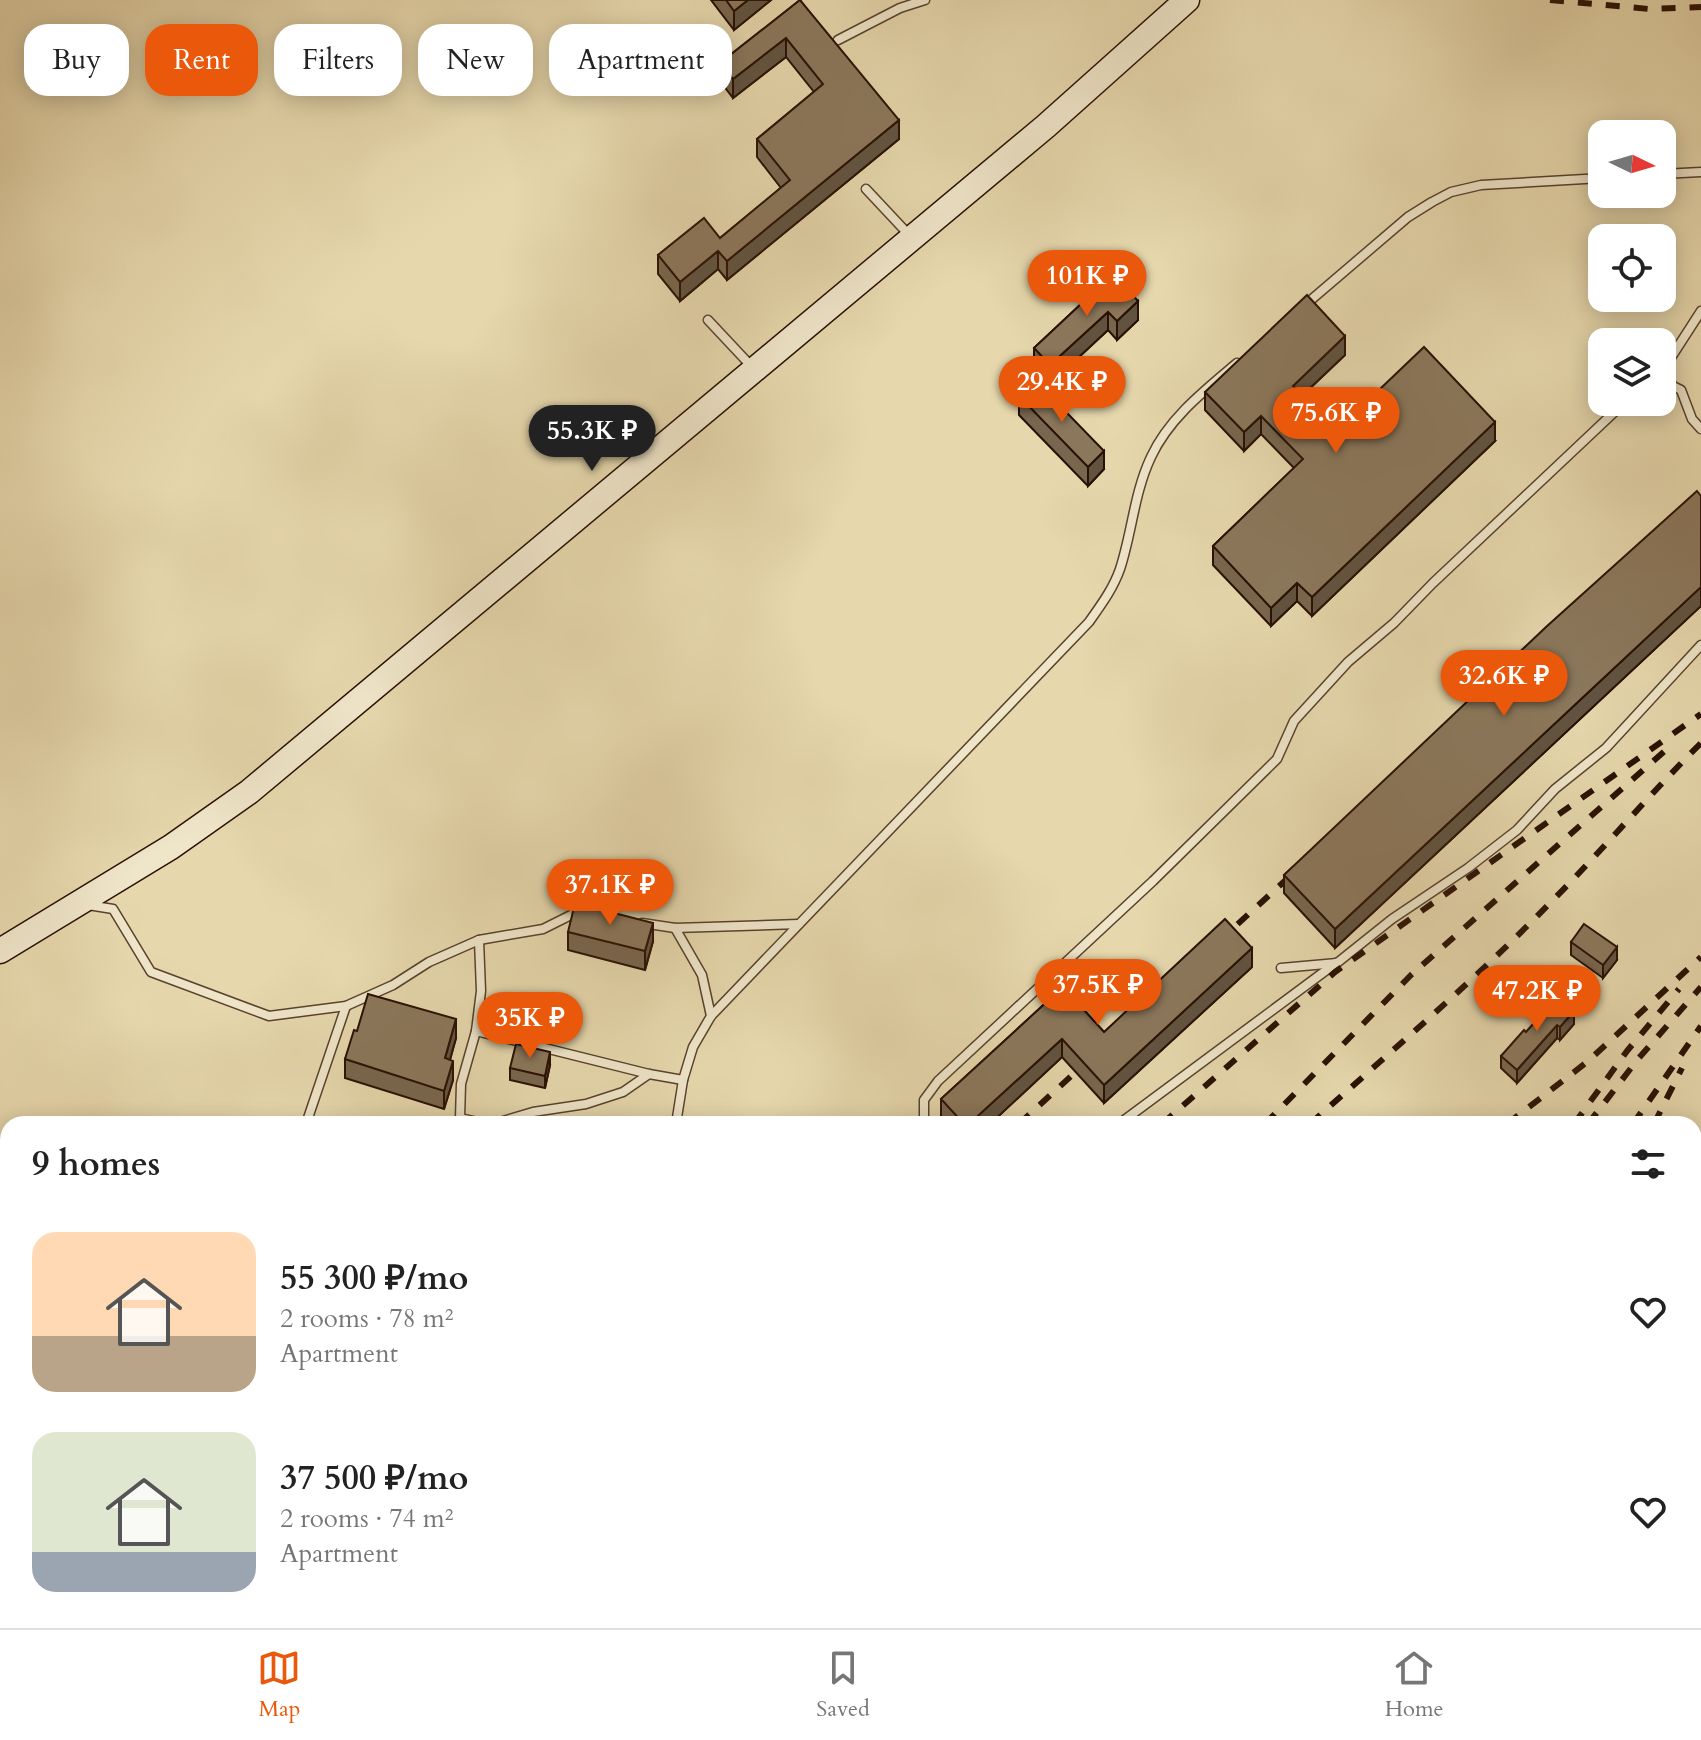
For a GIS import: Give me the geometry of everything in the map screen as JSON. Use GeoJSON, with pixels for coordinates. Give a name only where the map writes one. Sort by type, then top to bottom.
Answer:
{"type":"FeatureCollection","features":[{"type":"Feature","properties":{"kind":"main road"},"geometry":{"type":"LineString","coordinates":[[0,951],[171,847],[249,792],[1046,126],[1187,0]]}},
{"type":"Feature","properties":{"kind":"lane"},"geometry":{"type":"LineString","coordinates":[[838,40],[900,8],[925,0]]}},
{"type":"Feature","properties":{"kind":"lane"},"geometry":{"type":"LineString","coordinates":[[1676,173],[1701,172]]}},
{"type":"Feature","properties":{"kind":"lane"},"geometry":{"type":"LineString","coordinates":[[1303,307],[1408,217],[1451,192],[1481,185],[1588,179]]}},
{"type":"Feature","properties":{"kind":"lane"},"geometry":{"type":"LineString","coordinates":[[866,189],[911,238]]}},
{"type":"Feature","properties":{"kind":"lane"},"geometry":{"type":"LineString","coordinates":[[1676,349],[1701,311]]}},
{"type":"Feature","properties":{"kind":"lane"},"geometry":{"type":"LineString","coordinates":[[708,320],[754,368]]}},
{"type":"Feature","properties":{"kind":"lane"},"geometry":{"type":"LineString","coordinates":[[677,1116],[683,1080],[693,1047],[711,1016],[1089,622],[1108,595],[1120,570],[1139,487],[1151,455],[1169,428],[1197,396],[1244,357]]}},
{"type":"Feature","properties":{"kind":"lane"},"geometry":{"type":"LineString","coordinates":[[1676,388],[1681,390],[1692,419],[1701,429]]}},
{"type":"Feature","properties":{"kind":"lane"},"geometry":{"type":"LineString","coordinates":[[924,1116],[924,1100],[938,1081],[1153,881],[1277,759],[1294,721],[1348,662],[1394,623],[1610,416]]}},
{"type":"Feature","properties":{"kind":"lane"},"geometry":{"type":"LineString","coordinates":[[1130,1116],[1392,919],[1468,868],[1517,830],[1555,789],[1606,748],[1701,645]]}},
{"type":"Feature","properties":{"kind":"lane"},"geometry":{"type":"LineString","coordinates":[[77,904],[113,909],[151,972],[269,1016],[346,1006],[393,985],[429,962],[479,940],[543,929],[575,913],[589,915]]}},
{"type":"Feature","properties":{"kind":"lane"},"geometry":{"type":"LineString","coordinates":[[632,922],[675,928],[800,923]]}},
{"type":"Feature","properties":{"kind":"lane"},"geometry":{"type":"LineString","coordinates":[[675,928],[702,975],[711,1016]]}},
{"type":"Feature","properties":{"kind":"lane"},"geometry":{"type":"LineString","coordinates":[[460,1116],[461,1084],[476,1031],[481,991],[479,940]]}},
{"type":"Feature","properties":{"kind":"lane"},"geometry":{"type":"LineString","coordinates":[[1281,968],[1337,963]]}},
{"type":"Feature","properties":{"kind":"lane"},"geometry":{"type":"LineString","coordinates":[[309,1116],[346,1006]]}},
{"type":"Feature","properties":{"kind":"lane"},"geometry":{"type":"LineString","coordinates":[[476,1031],[683,1080]]}},
{"type":"Feature","properties":{"kind":"lane"},"geometry":{"type":"LineString","coordinates":[[520,1116],[586,1104],[623,1092],[649,1074]]}},
{"type":"Feature","properties":{"kind":"building"},"geometry":{"type":"Polygon","coordinates":[[[726,0],[748,0],[734,11],[726,0]]]}},
{"type":"Feature","properties":{"kind":"building"},"geometry":{"type":"Polygon","coordinates":[[[800,0],[899,120],[727,261],[718,251],[680,282],[658,255],[704,218],[720,238],[790,180],[757,139],[823,84],[786,38],[733,79],[732,54],[800,0]]]}},
{"type":"Feature","properties":{"kind":"building"},"geometry":{"type":"Polygon","coordinates":[[[1113,274],[1138,301],[1117,321],[1108,312],[1050,365],[1034,348],[1113,274]]]}},
{"type":"Feature","properties":{"kind":"building"},"geometry":{"type":"Polygon","coordinates":[[[1307,295],[1345,336],[1293,386],[1336,431],[1424,347],[1495,422],[1312,597],[1297,583],[1271,608],[1213,546],[1303,459],[1261,416],[1244,432],[1205,392],[1307,295]]]}},
{"type":"Feature","properties":{"kind":"building"},"geometry":{"type":"Polygon","coordinates":[[[1035,380],[1104,451],[1088,467],[1019,396],[1035,380]]]}},
{"type":"Feature","properties":{"kind":"building"},"geometry":{"type":"Polygon","coordinates":[[[1697,491],[1701,496],[1701,587],[1335,929],[1284,875],[1546,627],[1697,491]]]}},
{"type":"Feature","properties":{"kind":"building"},"geometry":{"type":"Polygon","coordinates":[[[575,903],[653,923],[645,951],[568,932],[575,903]]]}},
{"type":"Feature","properties":{"kind":"building"},"geometry":{"type":"Polygon","coordinates":[[[1225,919],[1252,948],[1104,1085],[1062,1039],[978,1116],[957,1116],[941,1099],[1063,987],[1104,1032],[1225,919]]]}},
{"type":"Feature","properties":{"kind":"building"},"geometry":{"type":"Polygon","coordinates":[[[1584,924],[1617,947],[1603,965],[1571,942],[1584,924]]]}},
{"type":"Feature","properties":{"kind":"building"},"geometry":{"type":"Polygon","coordinates":[[[368,994],[456,1019],[445,1058],[453,1061],[444,1091],[345,1059],[368,994]]]}},
{"type":"Feature","properties":{"kind":"building"},"geometry":{"type":"Polygon","coordinates":[[[1558,997],[1574,1011],[1560,1027],[1557,1025],[1517,1070],[1501,1056],[1558,997]]]}},
{"type":"Feature","properties":{"kind":"building"},"geometry":{"type":"Polygon","coordinates":[[[516,1044],[550,1052],[545,1076],[510,1068],[516,1044]]]}},
{"type":"Feature","properties":{"kind":"railway"},"geometry":{"type":"LineString","coordinates":[[1550,0],[1649,9],[1701,7]]}},
{"type":"Feature","properties":{"kind":"railway"},"geometry":{"type":"LineString","coordinates":[[1171,1116],[1335,972],[1701,714]]}},
{"type":"Feature","properties":{"kind":"railway"},"geometry":{"type":"LineString","coordinates":[[1319,1116],[1519,935],[1701,743]]}},
{"type":"Feature","properties":{"kind":"railway"},"geometry":{"type":"LineString","coordinates":[[1273,1116],[1411,975],[1668,748]]}},
{"type":"Feature","properties":{"kind":"railway"},"geometry":{"type":"LineString","coordinates":[[1217,943],[1300,867]]}},
{"type":"Feature","properties":{"kind":"railway"},"geometry":{"type":"LineString","coordinates":[[1517,1116],[1587,1062],[1701,957]]}},
{"type":"Feature","properties":{"kind":"railway"},"geometry":{"type":"LineString","coordinates":[[1594,1116],[1638,1059],[1701,987]]}},
{"type":"Feature","properties":{"kind":"railway"},"geometry":{"type":"LineString","coordinates":[[1580,1116],[1627,1051],[1679,989]]}},
{"type":"Feature","properties":{"kind":"railway"},"geometry":{"type":"LineString","coordinates":[[1639,1116],[1701,1026]]}},
{"type":"Feature","properties":{"kind":"railway"},"geometry":{"type":"LineString","coordinates":[[1028,1116],[1093,1056]]}},
{"type":"Feature","properties":{"kind":"railway"},"geometry":{"type":"LineString","coordinates":[[1658,1116],[1682,1068]]}}]}
